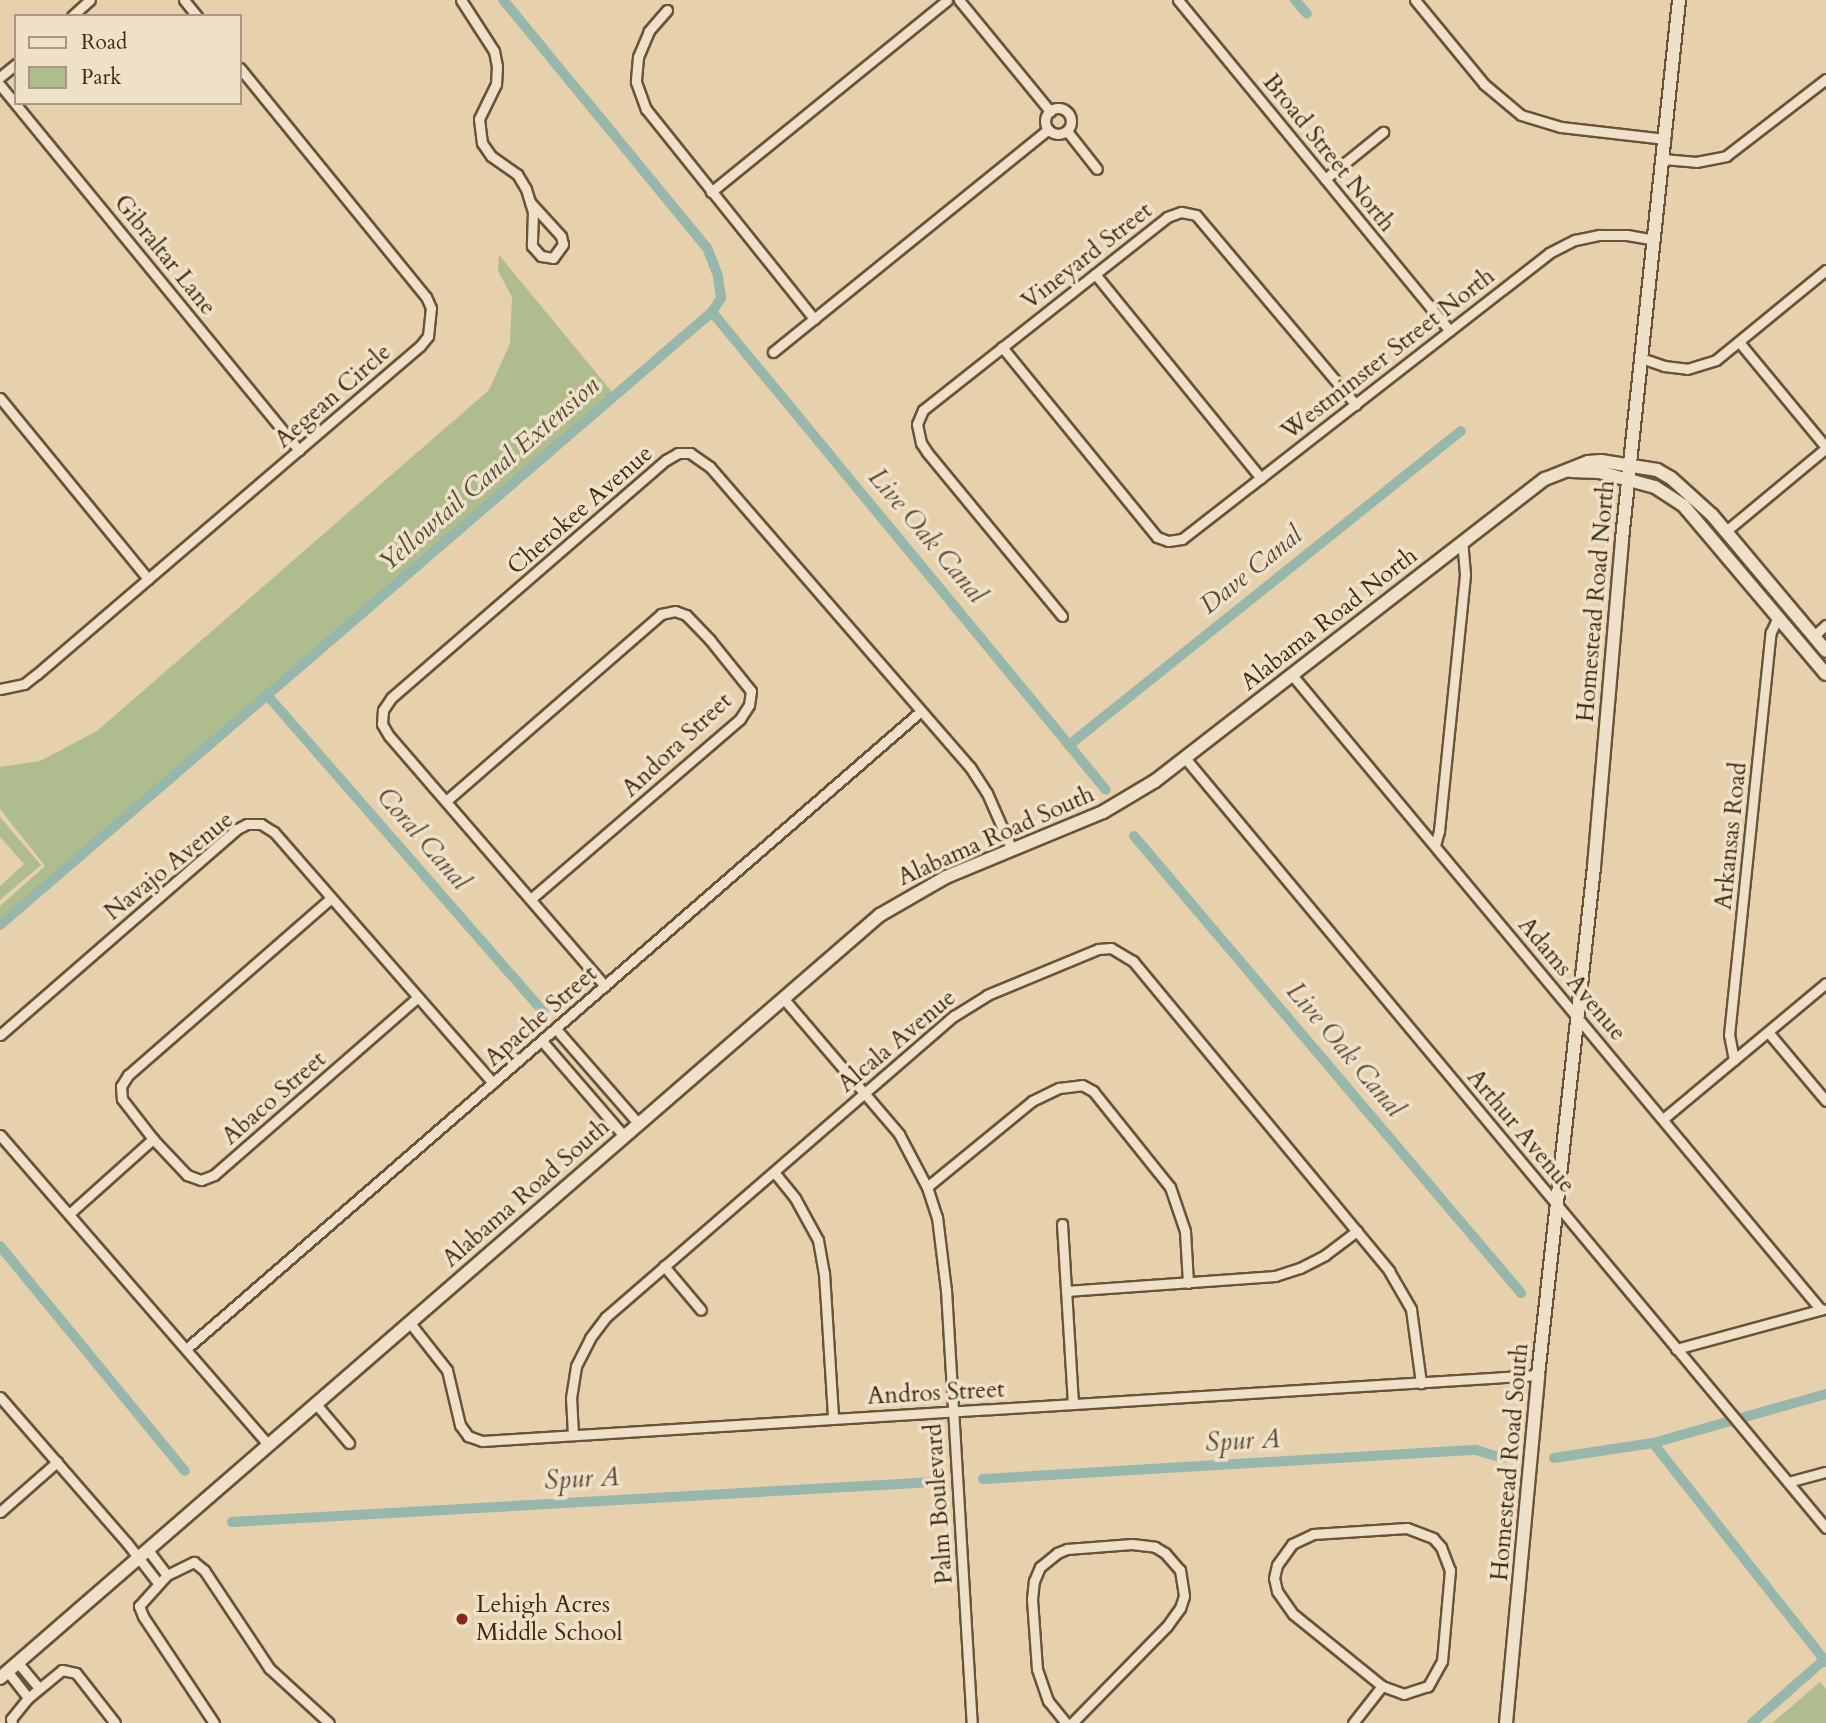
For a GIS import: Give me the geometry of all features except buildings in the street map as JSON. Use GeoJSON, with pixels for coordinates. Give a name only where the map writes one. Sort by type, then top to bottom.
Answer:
{"type":"FeatureCollection","features":[{"type":"Feature","properties":{"kind":"main road","name":"Homestead Road North"},"geometry":{"type":"LineString","coordinates":[[1557,1205],[1604,764],[1629,464],[1679,0]]}},
{"type":"Feature","properties":{"kind":"main road","name":"Alabama Road North"},"geometry":{"type":"LineString","coordinates":[[1120,803],[1185,758],[1530,488],[1588,462],[1629,464],[1657,470],[1671,478],[1703,505],[1826,651]]}},
{"type":"Feature","properties":{"kind":"main road","name":"Alabama Road North"},"geometry":{"type":"LineString","coordinates":[[1564,471],[1599,472],[1628,479],[1656,487],[1683,505],[1826,674]]}},
{"type":"Feature","properties":{"kind":"main road","name":"Alabama Road South"},"geometry":{"type":"LineString","coordinates":[[8,1671],[638,1123],[898,903],[946,877],[1120,803]]}},
{"type":"Feature","properties":{"kind":"main road","name":"Homestead Road South"},"geometry":{"type":"LineString","coordinates":[[1506,1723],[1538,1375],[1557,1205]]}},
{"type":"Feature","properties":{"kind":"street"},"geometry":{"type":"LineString","coordinates":[[74,14],[90,0]]}},
{"type":"Feature","properties":{"kind":"street"},"geometry":{"type":"LineString","coordinates":[[184,0],[195,14]]}},
{"type":"Feature","properties":{"kind":"street"},"geometry":{"type":"LineString","coordinates":[[461,0],[494,51],[497,66],[496,84],[479,119],[482,143],[491,156],[517,174],[533,212],[532,246],[541,256],[553,258],[563,244],[561,236],[530,202]]}},
{"type":"Feature","properties":{"kind":"street"},"geometry":{"type":"LineString","coordinates":[[710,192],[947,0]]}},
{"type":"Feature","properties":{"kind":"street"},"geometry":{"type":"LineString","coordinates":[[959,0],[1050,111]]}},
{"type":"Feature","properties":{"kind":"street","name":"Broad Street North"},"geometry":{"type":"LineString","coordinates":[[1178,0],[1450,331]]}},
{"type":"Feature","properties":{"kind":"street"},"geometry":{"type":"LineString","coordinates":[[1415,0],[1484,83],[1521,115],[1561,127],[1665,139]]}},
{"type":"Feature","properties":{"kind":"street"},"geometry":{"type":"LineString","coordinates":[[667,10],[649,31],[640,50],[636,69],[639,93],[657,126],[814,319]]}},
{"type":"Feature","properties":{"kind":"street"},"geometry":{"type":"LineString","coordinates":[[0,77],[14,66]]}},
{"type":"Feature","properties":{"kind":"street","name":"Aegean Circle"},"geometry":{"type":"LineString","coordinates":[[0,689],[24,684],[37,674],[420,346],[428,336],[431,308],[419,287],[242,70]]}},
{"type":"Feature","properties":{"kind":"street"},"geometry":{"type":"LineString","coordinates":[[1663,159],[1696,162],[1726,156],[1826,79]]}},
{"type":"Feature","properties":{"kind":"street","name":"Gibraltar Lane"},"geometry":{"type":"LineString","coordinates":[[0,85],[14,102]]}},
{"type":"Feature","properties":{"kind":"street","name":"Gibraltar Lane"},"geometry":{"type":"LineString","coordinates":[[16,105],[299,450]]}},
{"type":"Feature","properties":{"kind":"street"},"geometry":{"type":"LineString","coordinates":[[1062,109],[1069,115],[1067,131],[1055,134],[1048,129],[1046,117],[1050,111],[1062,109]]}},
{"type":"Feature","properties":{"kind":"street"},"geometry":{"type":"LineString","coordinates":[[773,352],[1048,129]]}},
{"type":"Feature","properties":{"kind":"street"},"geometry":{"type":"LineString","coordinates":[[1067,131],[1097,169]]}},
{"type":"Feature","properties":{"kind":"street"},"geometry":{"type":"LineString","coordinates":[[1325,179],[1382,132]]}},
{"type":"Feature","properties":{"kind":"street","name":"Vineyard Street"},"geometry":{"type":"LineString","coordinates":[[1062,616],[927,452],[921,443],[917,424],[923,410],[1167,217],[1181,212],[1196,215],[1356,405]]}},
{"type":"Feature","properties":{"kind":"street","name":"Westminster Street North"},"geometry":{"type":"LineString","coordinates":[[1002,347],[1161,538],[1182,539],[1538,261],[1563,245],[1599,235],[1628,235],[1655,240]]}},
{"type":"Feature","properties":{"kind":"street"},"geometry":{"type":"LineString","coordinates":[[1642,358],[1664,366],[1702,367],[1739,342],[1826,270]]}},
{"type":"Feature","properties":{"kind":"street"},"geometry":{"type":"LineString","coordinates":[[1095,274],[1261,478]]}},
{"type":"Feature","properties":{"kind":"street"},"geometry":{"type":"LineString","coordinates":[[1726,531],[1826,447],[1739,342]]}},
{"type":"Feature","properties":{"kind":"street"},"geometry":{"type":"LineString","coordinates":[[0,398],[148,579]]}},
{"type":"Feature","properties":{"kind":"street","name":"Cherokee Avenue"},"geometry":{"type":"LineString","coordinates":[[606,986],[389,736],[382,724],[383,710],[391,698],[666,460],[678,453],[690,453],[710,467],[979,779],[999,815],[1012,850]]}},
{"type":"Feature","properties":{"kind":"street"},"geometry":{"type":"LineString","coordinates":[[1435,845],[1439,831],[1465,574],[1462,541]]}},
{"type":"Feature","properties":{"kind":"street","name":"Andora Street"},"geometry":{"type":"LineString","coordinates":[[446,802],[661,614],[675,611],[686,615],[710,640],[751,691],[750,705],[740,719],[531,899]]}},
{"type":"Feature","properties":{"kind":"street","name":"Arkansas Road"},"geometry":{"type":"LineString","coordinates":[[1734,1060],[1729,1035],[1771,632],[1778,617]]}},
{"type":"Feature","properties":{"kind":"street"},"geometry":{"type":"LineString","coordinates":[[1814,636],[1826,625]]}},
{"type":"Feature","properties":{"kind":"street","name":"Adams Avenue"},"geometry":{"type":"LineString","coordinates":[[1292,675],[1823,1309]]}},
{"type":"Feature","properties":{"kind":"street","name":"Apache Street"},"geometry":{"type":"LineString","coordinates":[[186,1349],[921,711]]}},
{"type":"Feature","properties":{"kind":"street","name":"Arthur Avenue"},"geometry":{"type":"LineString","coordinates":[[1185,758],[1826,1528]]}},
{"type":"Feature","properties":{"kind":"street","name":"Navajo Avenue"},"geometry":{"type":"LineString","coordinates":[[0,1035],[237,829],[247,824],[261,824],[274,832],[493,1083]]}},
{"type":"Feature","properties":{"kind":"street","name":"Abaco Street"},"geometry":{"type":"LineString","coordinates":[[330,899],[128,1075],[121,1086],[122,1099],[153,1139],[187,1175],[201,1180],[214,1175],[417,998]]}},
{"type":"Feature","properties":{"kind":"street","name":"Alcala Avenue"},"geometry":{"type":"LineString","coordinates":[[573,1435],[573,1378],[586,1345],[606,1317],[966,1007],[1086,953],[1111,948],[1133,961],[1357,1231],[1407,1298],[1418,1343],[1421,1383]]}},
{"type":"Feature","properties":{"kind":"street"},"geometry":{"type":"LineString","coordinates":[[1663,1119],[1826,983]]}},
{"type":"Feature","properties":{"kind":"street","name":"Palm Boulevard"},"geometry":{"type":"LineString","coordinates":[[783,998],[899,1134],[927,1187],[943,1254],[972,1723]]}},
{"type":"Feature","properties":{"kind":"street"},"geometry":{"type":"LineString","coordinates":[[556,1029],[638,1123]]}},
{"type":"Feature","properties":{"kind":"street"},"geometry":{"type":"LineString","coordinates":[[1768,1032],[1826,1101]]}},
{"type":"Feature","properties":{"kind":"street"},"geometry":{"type":"LineString","coordinates":[[542,1041],[624,1136]]}},
{"type":"Feature","properties":{"kind":"street"},"geometry":{"type":"LineString","coordinates":[[927,1187],[1032,1101],[1059,1088],[1082,1085],[1093,1091],[1170,1187],[1185,1231],[1188,1283]]}},
{"type":"Feature","properties":{"kind":"street"},"geometry":{"type":"LineString","coordinates":[[0,1136],[269,1445]]}},
{"type":"Feature","properties":{"kind":"street"},"geometry":{"type":"LineString","coordinates":[[69,1214],[153,1139]]}},
{"type":"Feature","properties":{"kind":"street"},"geometry":{"type":"LineString","coordinates":[[774,1172],[796,1198],[818,1240],[824,1273],[833,1418]]}},
{"type":"Feature","properties":{"kind":"street"},"geometry":{"type":"LineString","coordinates":[[1062,1224],[1073,1404]]}},
{"type":"Feature","properties":{"kind":"street"},"geometry":{"type":"LineString","coordinates":[[1066,1292],[1249,1279],[1290,1272],[1325,1255],[1357,1231]]}},
{"type":"Feature","properties":{"kind":"street"},"geometry":{"type":"LineString","coordinates":[[664,1266],[701,1310]]}},
{"type":"Feature","properties":{"kind":"street"},"geometry":{"type":"LineString","coordinates":[[1676,1349],[1823,1309]]}},
{"type":"Feature","properties":{"kind":"street","name":"Andros Street"},"geometry":{"type":"LineString","coordinates":[[410,1322],[447,1370],[453,1385],[460,1425],[468,1436],[482,1441],[1538,1375]]}},
{"type":"Feature","properties":{"kind":"street"},"geometry":{"type":"LineString","coordinates":[[0,1397],[143,1554],[167,1575]]}},
{"type":"Feature","properties":{"kind":"street"},"geometry":{"type":"LineString","coordinates":[[316,1404],[349,1443]]}},
{"type":"Feature","properties":{"kind":"street"},"geometry":{"type":"LineString","coordinates":[[0,1512],[57,1462]]}},
{"type":"Feature","properties":{"kind":"street"},"geometry":{"type":"LineString","coordinates":[[1788,1482],[1826,1472]]}},
{"type":"Feature","properties":{"kind":"street"},"geometry":{"type":"LineString","coordinates":[[1408,1528],[1433,1538],[1441,1547],[1450,1570],[1442,1661],[1436,1676],[1418,1692],[1392,1692],[1382,1686],[1283,1603],[1275,1578],[1278,1565],[1292,1544],[1313,1534],[1408,1528]]}},
{"type":"Feature","properties":{"kind":"street"},"geometry":{"type":"LineString","coordinates":[[1066,1723],[1048,1701],[1037,1669],[1032,1598],[1034,1581],[1040,1567],[1057,1553],[1067,1549],[1132,1544],[1155,1547],[1165,1553],[1180,1570],[1184,1596],[1180,1608],[1167,1626],[1072,1723]]}},
{"type":"Feature","properties":{"kind":"street"},"geometry":{"type":"LineString","coordinates":[[143,1554],[158,1583]]}},
{"type":"Feature","properties":{"kind":"street"},"geometry":{"type":"LineString","coordinates":[[214,1723],[142,1616],[139,1606],[167,1575],[194,1562],[204,1570],[269,1668],[329,1723]]}},
{"type":"Feature","properties":{"kind":"street"},"geometry":{"type":"LineString","coordinates":[[8,1671],[39,1688]]}},
{"type":"Feature","properties":{"kind":"street"},"geometry":{"type":"LineString","coordinates":[[8,1671],[29,1698]]}},
{"type":"Feature","properties":{"kind":"street"},"geometry":{"type":"LineString","coordinates":[[12,1723],[10,1719],[29,1698],[62,1671],[76,1673],[115,1723]]}},
{"type":"Feature","properties":{"kind":"street"},"geometry":{"type":"LineString","coordinates":[[1353,1723],[1382,1686]]}},
{"type":"Feature","properties":{"kind":"green space"},"geometry":{"type":"Polygon","coordinates":[[[499,255],[617,398],[0,930],[0,906],[45,866],[0,809],[0,767],[40,761],[97,731],[489,390],[510,343],[512,297],[498,271],[499,255]]]}},
{"type":"Feature","properties":{"kind":"green space"},"geometry":{"type":"Polygon","coordinates":[[[0,817],[41,865],[0,900],[0,886],[24,864],[0,837],[0,817]]]}},
{"type":"Feature","properties":{"kind":"green space"},"geometry":{"type":"Polygon","coordinates":[[[1820,1682],[1826,1689],[1826,1723],[1772,1723],[1820,1682]]]}},
{"type":"Feature","properties":{"kind":"waterway","name":"Yellowtail Canal Extension"},"geometry":{"type":"LineString","coordinates":[[0,925],[712,312],[721,298],[718,276],[707,248],[503,0]]}},
{"type":"Feature","properties":{"kind":"waterway"},"geometry":{"type":"LineString","coordinates":[[1295,0],[1307,14]]}},
{"type":"Feature","properties":{"kind":"waterway","name":"Live Oak Canal"},"geometry":{"type":"LineString","coordinates":[[712,312],[1106,790]]}},
{"type":"Feature","properties":{"kind":"waterway","name":"Dave Canal"},"geometry":{"type":"LineString","coordinates":[[1069,745],[1461,431]]}},
{"type":"Feature","properties":{"kind":"waterway","name":"Coral Canal"},"geometry":{"type":"LineString","coordinates":[[267,695],[544,1013]]}},
{"type":"Feature","properties":{"kind":"waterway","name":"Live Oak Canal"},"geometry":{"type":"LineString","coordinates":[[1134,836],[1521,1293]]}},
{"type":"Feature","properties":{"kind":"waterway"},"geometry":{"type":"LineString","coordinates":[[0,1246],[185,1471]]}},
{"type":"Feature","properties":{"kind":"waterway","name":"Spur A"},"geometry":{"type":"LineString","coordinates":[[1554,1458],[1653,1443],[1826,1394]]}},
{"type":"Feature","properties":{"kind":"waterway"},"geometry":{"type":"LineString","coordinates":[[1653,1443],[1826,1662]]}},
{"type":"Feature","properties":{"kind":"waterway","name":"Spur A"},"geometry":{"type":"LineString","coordinates":[[983,1479],[1476,1450],[1503,1458]]}},
{"type":"Feature","properties":{"kind":"waterway","name":"Spur A"},"geometry":{"type":"LineString","coordinates":[[232,1522],[935,1482]]}},
{"type":"Feature","properties":{"kind":"waterway"},"geometry":{"type":"LineString","coordinates":[[1752,1723],[1824,1660]]}},
{"type":"Feature","properties":{"kind":"place","name":"Lehigh Acres Middle School"},"geometry":{"type":"Point","coordinates":[462,1619]}}]}
